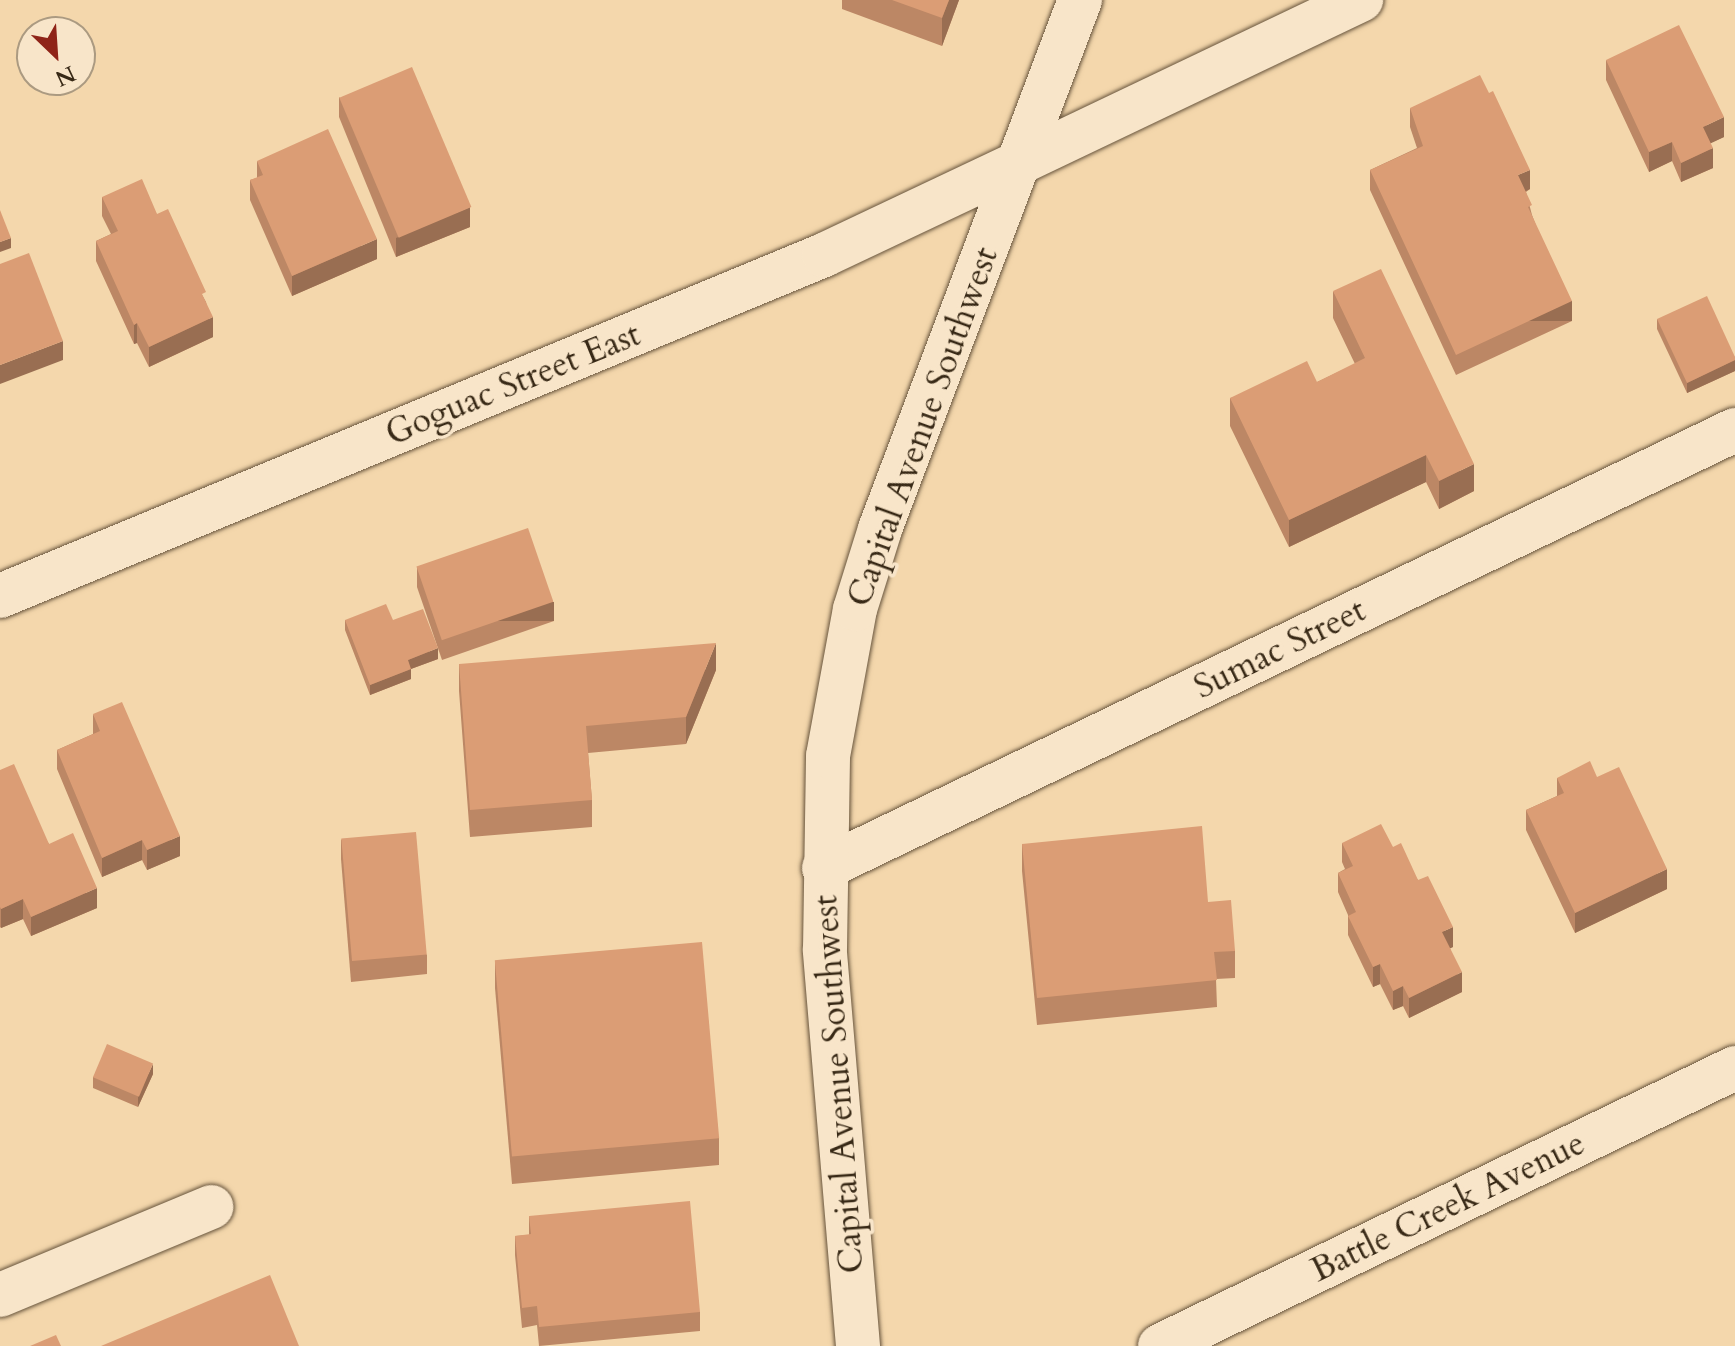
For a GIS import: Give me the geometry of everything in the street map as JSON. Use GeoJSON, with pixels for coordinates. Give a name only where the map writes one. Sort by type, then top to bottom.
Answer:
{"type":"FeatureCollection","features":[{"type":"Feature","properties":{"kind":"street","name":"Capital Avenue Southwest"},"geometry":{"type":"LineString","coordinates":[[858,1346],[825,949],[828,756],[855,609],[880,529],[1080,0]]}},
{"type":"Feature","properties":{"kind":"street","name":"Goguac Street East"},"geometry":{"type":"LineString","coordinates":[[0,596],[824,255],[1361,0]]}},
{"type":"Feature","properties":{"kind":"street","name":"Sumac Street"},"geometry":{"type":"LineString","coordinates":[[824,868],[1735,430]]}},
{"type":"Feature","properties":{"kind":"street","name":"Battle Creek Avenue"},"geometry":{"type":"LineString","coordinates":[[1160,1346],[1735,1068]]}},
{"type":"Feature","properties":{"kind":"street"},"geometry":{"type":"LineString","coordinates":[[0,1295],[211,1207]]}},
{"type":"Feature","properties":{"kind":"building"},"geometry":{"type":"Polygon","coordinates":[[[892,0],[949,0],[942,18],[892,0]]]}},
{"type":"Feature","properties":{"kind":"building"},"geometry":{"type":"Polygon","coordinates":[[[1679,25],[1724,117],[1703,127],[1713,148],[1681,163],[1672,142],[1649,152],[1606,60],[1679,25]]]}},
{"type":"Feature","properties":{"kind":"building"},"geometry":{"type":"Polygon","coordinates":[[[412,67],[471,207],[399,238],[339,98],[412,67]]]}},
{"type":"Feature","properties":{"kind":"building"},"geometry":{"type":"Polygon","coordinates":[[[1480,75],[1489,93],[1493,91],[1530,170],[1518,175],[1532,205],[1528,207],[1572,301],[1456,355],[1370,170],[1423,146],[1410,108],[1480,75]]]}},
{"type":"Feature","properties":{"kind":"building"},"geometry":{"type":"Polygon","coordinates":[[[328,129],[377,239],[292,276],[250,180],[263,175],[257,161],[328,129]]]}},
{"type":"Feature","properties":{"kind":"building"},"geometry":{"type":"Polygon","coordinates":[[[142,179],[157,214],[168,209],[206,292],[202,294],[213,317],[149,347],[137,323],[134,325],[96,241],[118,231],[102,197],[142,179]]]}},
{"type":"Feature","properties":{"kind":"building"},"geometry":{"type":"Polygon","coordinates":[[[0,210],[11,238],[0,242],[0,210]]]}},
{"type":"Feature","properties":{"kind":"building"},"geometry":{"type":"Polygon","coordinates":[[[29,253],[63,341],[0,365],[0,264],[29,253]]]}},
{"type":"Feature","properties":{"kind":"building"},"geometry":{"type":"Polygon","coordinates":[[[1381,269],[1474,464],[1439,481],[1426,455],[1289,520],[1230,398],[1307,361],[1317,382],[1365,358],[1333,291],[1381,269]]]}},
{"type":"Feature","properties":{"kind":"building"},"geometry":{"type":"Polygon","coordinates":[[[1707,296],[1735,360],[1687,383],[1657,319],[1707,296]]]}},
{"type":"Feature","properties":{"kind":"building"},"geometry":{"type":"Polygon","coordinates":[[[528,528],[553,602],[442,640],[416,566],[528,528]]]}},
{"type":"Feature","properties":{"kind":"building"},"geometry":{"type":"Polygon","coordinates":[[[386,604],[393,620],[423,609],[438,648],[408,660],[411,669],[370,685],[345,620],[386,604]]]}},
{"type":"Feature","properties":{"kind":"building"},"geometry":{"type":"Polygon","coordinates":[[[716,643],[686,717],[586,726],[592,800],[470,810],[459,664],[716,643]]]}},
{"type":"Feature","properties":{"kind":"building"},"geometry":{"type":"Polygon","coordinates":[[[122,702],[180,836],[147,850],[142,840],[102,858],[57,750],[100,731],[93,714],[122,702]]]}},
{"type":"Feature","properties":{"kind":"building"},"geometry":{"type":"Polygon","coordinates":[[[1590,761],[1597,777],[1619,767],[1667,869],[1575,913],[1526,810],[1564,793],[1557,778],[1590,761]]]}},
{"type":"Feature","properties":{"kind":"building"},"geometry":{"type":"Polygon","coordinates":[[[14,764],[49,844],[73,833],[97,888],[31,917],[23,899],[0,907],[0,770],[14,764]]]}},
{"type":"Feature","properties":{"kind":"building"},"geometry":{"type":"Polygon","coordinates":[[[1381,824],[1393,847],[1401,843],[1418,880],[1428,876],[1453,927],[1442,932],[1462,972],[1409,998],[1403,986],[1393,991],[1380,964],[1373,967],[1348,916],[1356,912],[1338,873],[1353,866],[1342,843],[1381,824]]]}},
{"type":"Feature","properties":{"kind":"building"},"geometry":{"type":"Polygon","coordinates":[[[1202,826],[1208,902],[1231,900],[1235,951],[1214,952],[1217,980],[1037,998],[1022,844],[1202,826]]]}},
{"type":"Feature","properties":{"kind":"building"},"geometry":{"type":"Polygon","coordinates":[[[416,832],[427,955],[352,961],[341,839],[416,832]]]}},
{"type":"Feature","properties":{"kind":"building"},"geometry":{"type":"Polygon","coordinates":[[[702,942],[719,1138],[512,1156],[495,960],[702,942]]]}},
{"type":"Feature","properties":{"kind":"building"},"geometry":{"type":"Polygon","coordinates":[[[107,1044],[153,1064],[139,1097],[93,1077],[107,1044]]]}},
{"type":"Feature","properties":{"kind":"building"},"geometry":{"type":"Polygon","coordinates":[[[690,1201],[700,1312],[539,1327],[537,1306],[522,1308],[515,1236],[531,1234],[529,1216],[690,1201]]]}},
{"type":"Feature","properties":{"kind":"building"},"geometry":{"type":"Polygon","coordinates":[[[270,1275],[299,1346],[101,1346],[270,1275]]]}},
{"type":"Feature","properties":{"kind":"building"},"geometry":{"type":"Polygon","coordinates":[[[56,1335],[61,1346],[30,1346],[56,1335]]]}}]}
